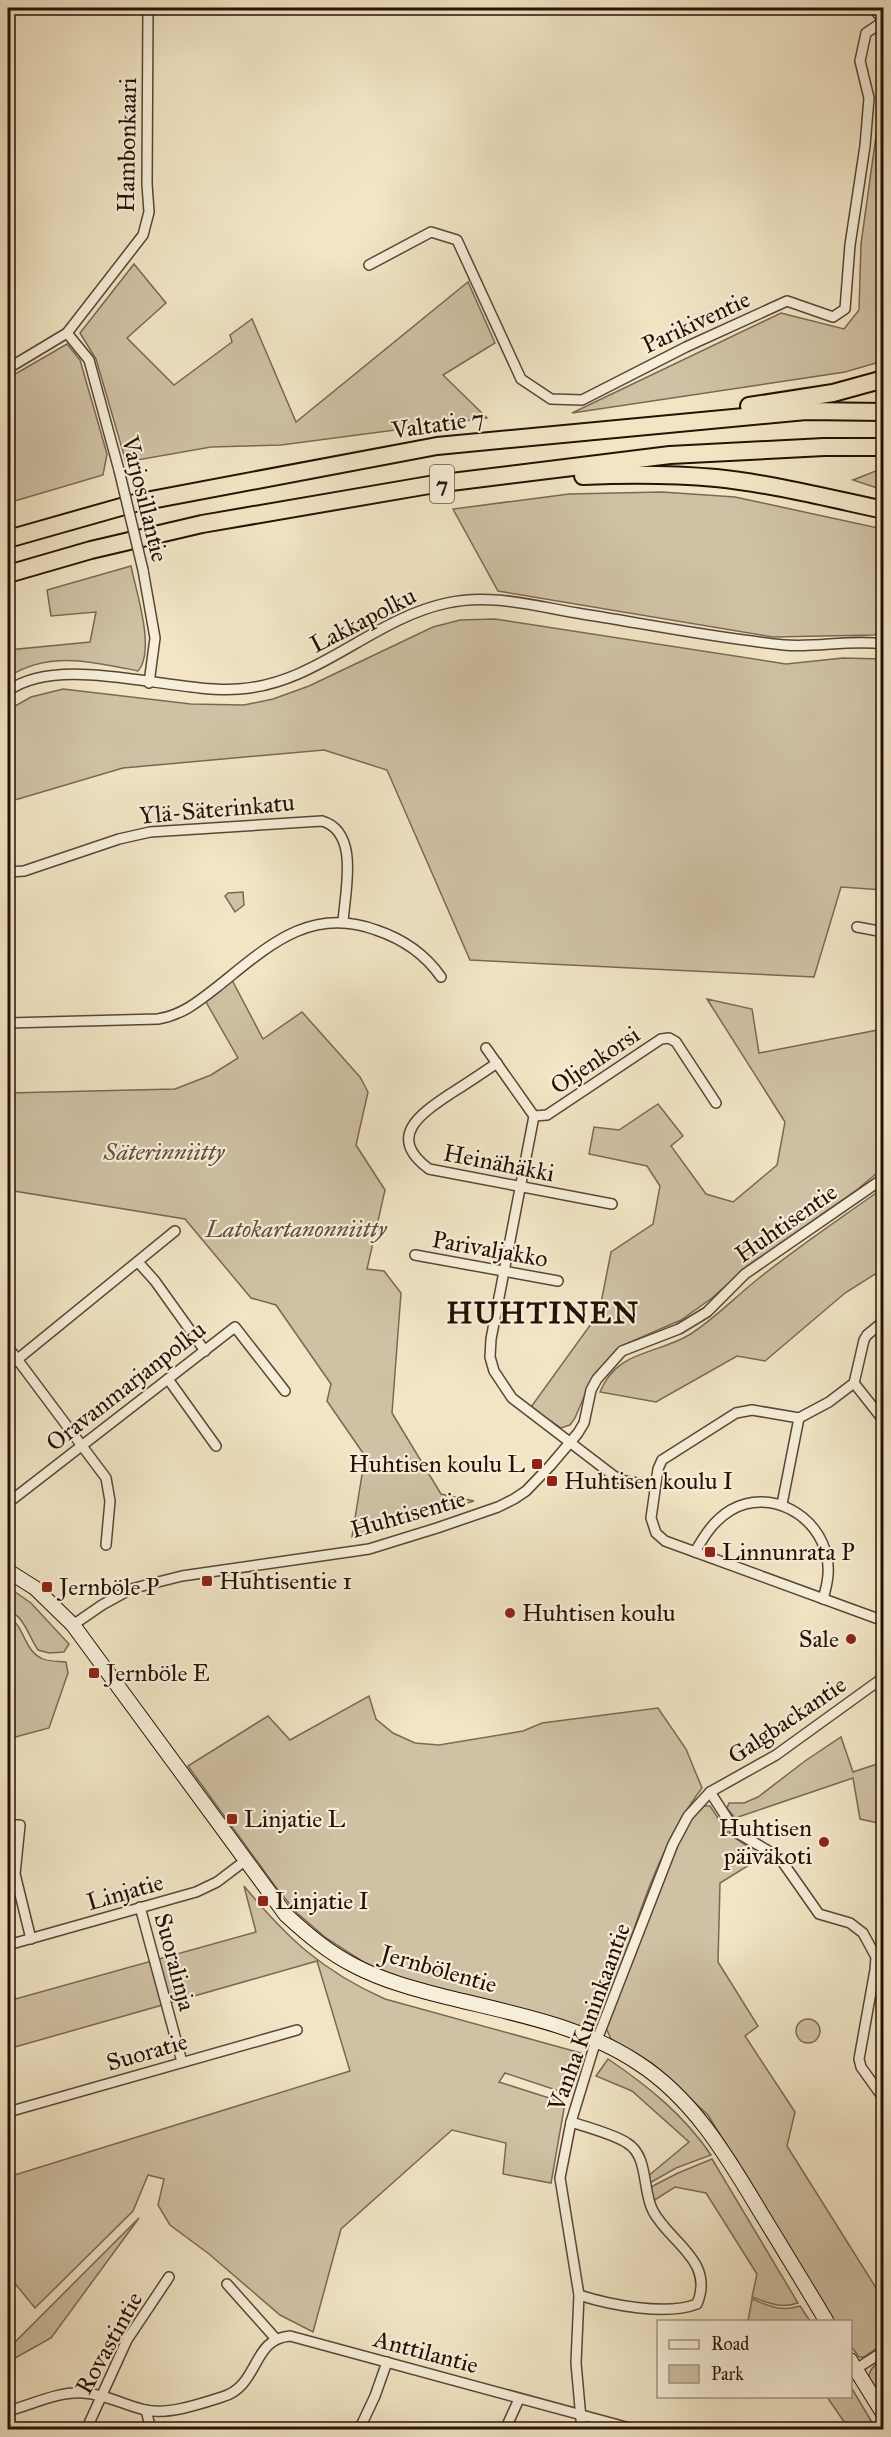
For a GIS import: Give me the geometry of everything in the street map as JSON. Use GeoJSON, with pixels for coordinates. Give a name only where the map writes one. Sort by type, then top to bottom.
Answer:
{"type":"FeatureCollection","features":[{"type":"Feature","properties":{"kind":"highway"},"geometry":{"type":"LineString","coordinates":[[636,426],[690,415],[833,393],[884,379]]}},
{"type":"Feature","properties":{"kind":"highway","name":"Valtatie 7"},"geometry":{"type":"LineString","coordinates":[[8,539],[135,503],[437,447],[806,411],[884,412]]}},
{"type":"Feature","properties":{"kind":"highway","name":"7"},"geometry":{"type":"LineString","coordinates":[[8,574],[91,550],[202,524],[435,484],[670,455],[824,447],[884,447]]}},
{"type":"Feature","properties":{"kind":"highway"},"geometry":{"type":"LineString","coordinates":[[435,484],[509,482],[580,476],[717,478],[789,489],[884,510]]}},
{"type":"Feature","properties":{"kind":"street","name":"Hambonkaari"},"geometry":{"type":"LineString","coordinates":[[8,366],[12,366],[67,333],[143,235],[149,212],[147,184],[148,8]]}},
{"type":"Feature","properties":{"kind":"street"},"geometry":{"type":"LineString","coordinates":[[876,8],[884,20]]}},
{"type":"Feature","properties":{"kind":"street","name":"Parikiventie"},"geometry":{"type":"LineString","coordinates":[[369,265],[431,232],[457,240],[521,379],[551,399],[582,400],[686,347],[787,300],[833,317],[845,309],[850,245],[866,146],[869,98],[860,61],[866,33],[884,20]]}},
{"type":"Feature","properties":{"kind":"street","name":"Varjosillantie"},"geometry":{"type":"LineString","coordinates":[[67,333],[89,360],[143,570],[154,638],[149,683]]}},
{"type":"Feature","properties":{"kind":"street","name":"Lakkapolku"},"geometry":{"type":"LineString","coordinates":[[8,691],[25,682],[55,674],[74,673],[219,690],[270,685],[298,675],[422,610],[449,602],[470,600],[519,603],[785,645],[854,641],[884,644]]}},
{"type":"Feature","properties":{"kind":"street","name":"Ylä-Säterinkatu"},"geometry":{"type":"LineString","coordinates":[[8,872],[24,871],[119,839],[150,832],[322,821],[332,825],[340,832],[347,845],[343,922]]}},
{"type":"Feature","properties":{"kind":"street"},"geometry":{"type":"LineString","coordinates":[[8,1023],[170,1017],[196,1004],[263,949],[284,936],[312,926],[343,922],[358,924],[399,940],[422,954],[441,977]]}},
{"type":"Feature","properties":{"kind":"street"},"geometry":{"type":"LineString","coordinates":[[857,927],[884,932]]}},
{"type":"Feature","properties":{"kind":"street","name":"Oljenkorsi"},"geometry":{"type":"LineString","coordinates":[[534,1116],[548,1115],[661,1040],[669,1038],[676,1042],[716,1103]]}},
{"type":"Feature","properties":{"kind":"street"},"geometry":{"type":"LineString","coordinates":[[486,1048],[534,1116],[491,1339],[490,1357],[494,1371],[512,1398],[614,1476],[625,1481],[655,1486]]}},
{"type":"Feature","properties":{"kind":"street","name":"Heinähäkki"},"geometry":{"type":"LineString","coordinates":[[496,1063],[420,1114],[411,1127],[410,1148],[417,1160],[429,1169],[612,1204]]}},
{"type":"Feature","properties":{"kind":"street","name":"Huhtisentie"},"geometry":{"type":"LineString","coordinates":[[73,1625],[131,1589],[182,1576],[369,1549],[498,1507],[526,1491],[571,1442],[584,1423],[591,1390],[597,1379],[622,1351],[679,1329],[707,1312],[745,1274],[884,1178]]}},
{"type":"Feature","properties":{"kind":"street"},"geometry":{"type":"LineString","coordinates":[[8,1367],[175,1231]]}},
{"type":"Feature","properties":{"kind":"street","name":"Parivaljakko"},"geometry":{"type":"LineString","coordinates":[[415,1255],[558,1281]]}},
{"type":"Feature","properties":{"kind":"street"},"geometry":{"type":"LineString","coordinates":[[138,1262],[155,1281],[205,1350]]}},
{"type":"Feature","properties":{"kind":"street"},"geometry":{"type":"LineString","coordinates":[[884,1322],[864,1340],[854,1383],[829,1402],[799,1418],[752,1410],[736,1413],[663,1460],[658,1469],[651,1518],[656,1533],[665,1541],[884,1621]]}},
{"type":"Feature","properties":{"kind":"street","name":"Oravanmarjanpolku"},"geometry":{"type":"LineString","coordinates":[[13,1499],[235,1327],[285,1391]]}},
{"type":"Feature","properties":{"kind":"street"},"geometry":{"type":"LineString","coordinates":[[8,1347],[106,1478],[110,1501],[106,1545]]}},
{"type":"Feature","properties":{"kind":"street"},"geometry":{"type":"LineString","coordinates":[[168,1379],[216,1446]]}},
{"type":"Feature","properties":{"kind":"street"},"geometry":{"type":"LineString","coordinates":[[854,1383],[884,1421]]}},
{"type":"Feature","properties":{"kind":"street"},"geometry":{"type":"LineString","coordinates":[[782,1504],[799,1418]]}},
{"type":"Feature","properties":{"kind":"street"},"geometry":{"type":"LineString","coordinates":[[695,1552],[710,1528],[728,1511],[756,1502],[782,1504],[804,1518],[824,1546],[828,1569],[823,1599]]}},
{"type":"Feature","properties":{"kind":"street","name":"Jernbölentie"},"geometry":{"type":"LineString","coordinates":[[8,1571],[35,1588],[73,1625],[286,1915],[319,1945],[357,1967],[405,1987],[554,2024],[597,2041],[639,2063],[678,2097],[706,2127],[732,2165],[826,2320]]}},
{"type":"Feature","properties":{"kind":"street","name":"Galgbackantie"},"geometry":{"type":"LineString","coordinates":[[710,1792],[777,1755],[884,1677]]}},
{"type":"Feature","properties":{"kind":"street"},"geometry":{"type":"LineString","coordinates":[[710,1792],[736,1832],[779,1857],[815,1909],[825,1917],[850,1923],[858,1928],[880,1954],[859,2059],[861,2067],[884,2099]]}},
{"type":"Feature","properties":{"kind":"street","name":"Vanha Kuninkaantie"},"geometry":{"type":"LineString","coordinates":[[582,2430],[576,2363],[579,2295],[560,2178],[571,2122],[579,2091],[597,2041],[674,1844],[693,1808],[710,1792]]}},
{"type":"Feature","properties":{"kind":"street"},"geometry":{"type":"LineString","coordinates":[[8,1825],[20,1825],[15,1874],[31,1939]]}},
{"type":"Feature","properties":{"kind":"street","name":"Linjatie"},"geometry":{"type":"LineString","coordinates":[[8,1945],[206,1888],[246,1860]]}},
{"type":"Feature","properties":{"kind":"street","name":"Suoralinja"},"geometry":{"type":"LineString","coordinates":[[140,1907],[182,2062]]}},
{"type":"Feature","properties":{"kind":"street","name":"Suoratie"},"geometry":{"type":"LineString","coordinates":[[8,2112],[297,2030]]}},
{"type":"Feature","properties":{"kind":"street"},"geometry":{"type":"LineString","coordinates":[[571,2122],[628,2143],[635,2150],[641,2163],[648,2200],[654,2213],[689,2253],[702,2280],[703,2290],[697,2304],[684,2309],[657,2310],[579,2295]]}},
{"type":"Feature","properties":{"kind":"street","name":"Rovastintie"},"geometry":{"type":"LineString","coordinates":[[86,2430],[128,2340],[170,2277]]}},
{"type":"Feature","properties":{"kind":"street"},"geometry":{"type":"LineString","coordinates":[[8,2411],[82,2392],[146,2410],[174,2408],[222,2397],[236,2391],[245,2382],[260,2356],[276,2339],[227,2284]]}},
{"type":"Feature","properties":{"kind":"street","name":"Anttilantie"},"geometry":{"type":"LineString","coordinates":[[276,2339],[290,2336],[300,2338],[637,2430]]}},
{"type":"Feature","properties":{"kind":"street"},"geometry":{"type":"LineString","coordinates":[[884,2351],[853,2365],[884,2415]]}},
{"type":"Feature","properties":{"kind":"street"},"geometry":{"type":"LineString","coordinates":[[359,2430],[375,2396],[387,2362]]}},
{"type":"Feature","properties":{"kind":"street"},"geometry":{"type":"LineString","coordinates":[[505,2430],[519,2399]]}},
{"type":"Feature","properties":{"kind":"street"},"geometry":{"type":"LineString","coordinates":[[146,2410],[151,2430]]}},
{"type":"Feature","properties":{"kind":"green space"},"geometry":{"type":"Polygon","coordinates":[[[883,86],[883,361],[845,372],[572,413],[781,313],[844,329],[859,310],[861,244],[883,86]]]}},
{"type":"Feature","properties":{"kind":"green space"},"geometry":{"type":"Polygon","coordinates":[[[134,264],[166,303],[127,338],[174,385],[232,342],[230,335],[252,319],[296,422],[468,282],[495,343],[443,375],[487,418],[281,445],[211,447],[126,462],[96,359],[80,333],[134,264]]]}},
{"type":"Feature","properties":{"kind":"green space"},"geometry":{"type":"Polygon","coordinates":[[[67,344],[80,360],[107,454],[103,475],[8,503],[8,374],[17,373],[67,344]]]}},
{"type":"Feature","properties":{"kind":"green space"},"geometry":{"type":"Polygon","coordinates":[[[883,468],[883,490],[853,480],[883,468]]]}},
{"type":"Feature","properties":{"kind":"green space"},"geometry":{"type":"Polygon","coordinates":[[[662,492],[735,497],[883,529],[883,629],[874,635],[773,637],[498,591],[453,509],[569,494],[662,492]]]}},
{"type":"Feature","properties":{"kind":"green space"},"geometry":{"type":"Polygon","coordinates":[[[131,566],[145,635],[143,662],[138,671],[72,660],[39,663],[8,677],[8,650],[90,642],[96,612],[51,616],[47,590],[131,566]]]}},
{"type":"Feature","properties":{"kind":"green space"},"geometry":{"type":"Polygon","coordinates":[[[495,619],[786,664],[843,658],[883,659],[883,890],[841,887],[814,977],[470,960],[387,770],[324,750],[123,768],[8,802],[8,710],[31,697],[63,689],[191,704],[244,705],[273,699],[309,686],[433,627],[460,620],[495,619]]]}},
{"type":"Feature","properties":{"kind":"green space"},"geometry":{"type":"Polygon","coordinates":[[[243,892],[244,905],[235,912],[225,896],[228,893],[243,892]]]}},
{"type":"Feature","properties":{"kind":"green space"},"geometry":{"type":"Polygon","coordinates":[[[232,980],[263,1039],[302,1012],[360,1077],[368,1092],[356,1145],[385,1190],[367,1269],[384,1271],[401,1293],[392,1413],[441,1494],[474,1501],[352,1537],[365,1456],[327,1401],[331,1384],[276,1305],[251,1298],[185,1219],[8,1190],[8,1093],[175,1089],[211,1075],[238,1058],[206,1002],[232,980]]]}},
{"type":"Feature","properties":{"kind":"green space"},"geometry":{"type":"Polygon","coordinates":[[[707,999],[752,1009],[759,1053],[883,1029],[883,1168],[858,1189],[748,1266],[712,1298],[681,1320],[621,1346],[592,1378],[570,1425],[561,1428],[531,1407],[599,1313],[611,1252],[653,1224],[660,1186],[647,1166],[589,1154],[594,1127],[619,1130],[658,1104],[683,1136],[671,1146],[706,1194],[733,1202],[777,1165],[785,1122],[707,999]]]}},
{"type":"Feature","properties":{"kind":"green space"},"geometry":{"type":"Polygon","coordinates":[[[883,1188],[883,1269],[845,1293],[765,1361],[737,1356],[656,1402],[600,1392],[607,1378],[616,1368],[638,1355],[676,1341],[698,1329],[785,1258],[883,1188]]]}},
{"type":"Feature","properties":{"kind":"green space"},"geometry":{"type":"Polygon","coordinates":[[[8,1587],[31,1603],[69,1644],[64,1652],[49,1653],[38,1650],[22,1622],[8,1610],[8,1587]]]}},
{"type":"Feature","properties":{"kind":"green space"},"geometry":{"type":"Polygon","coordinates":[[[8,1616],[18,1625],[27,1644],[35,1654],[46,1660],[66,1662],[68,1673],[49,1728],[8,1739],[8,1616]]]}},
{"type":"Feature","properties":{"kind":"green space"},"geometry":{"type":"Polygon","coordinates":[[[369,1696],[376,1719],[393,1733],[415,1743],[439,1745],[523,1731],[542,1723],[658,1708],[686,1749],[702,1788],[685,1813],[656,1871],[602,2023],[593,2031],[554,2018],[402,1979],[365,1963],[326,1938],[297,1913],[275,1886],[188,1766],[268,1716],[290,1740],[369,1696]]]}},
{"type":"Feature","properties":{"kind":"green space"},"geometry":{"type":"Polygon","coordinates":[[[841,1737],[853,1772],[883,1762],[883,1824],[860,1819],[853,1778],[735,1818],[727,1808],[729,1803],[744,1803],[758,1797],[841,1737]]]}},
{"type":"Feature","properties":{"kind":"green space"},"geometry":{"type":"Polygon","coordinates":[[[703,1806],[710,1806],[728,1833],[744,1844],[767,1854],[720,1883],[718,1962],[758,2026],[745,2036],[795,2112],[787,2146],[883,2299],[883,2344],[864,2357],[859,2357],[852,2347],[852,2320],[833,2320],[708,2115],[653,2064],[611,2039],[606,2028],[676,1849],[691,1819],[703,1806]]]}},
{"type":"Feature","properties":{"kind":"green space"},"geometry":{"type":"Polygon","coordinates":[[[244,1886],[275,1922],[324,1965],[385,1999],[581,2053],[568,2094],[505,2073],[499,2082],[565,2103],[551,2183],[503,2174],[506,2143],[452,2130],[341,2229],[313,2332],[280,2315],[209,2254],[170,2225],[158,2205],[164,2179],[148,2175],[133,2211],[35,2308],[8,2275],[8,2177],[350,2071],[317,1961],[8,2049],[8,2001],[256,1932],[244,1886]]]}},
{"type":"Feature","properties":{"kind":"green space"},"geometry":{"type":"Polygon","coordinates":[[[808,2019],[816,2023],[820,2031],[816,2039],[808,2043],[800,2039],[796,2031],[800,2023],[808,2019]]]}},
{"type":"Feature","properties":{"kind":"green space"},"geometry":{"type":"Polygon","coordinates":[[[608,2059],[677,2114],[711,2155],[676,2168],[648,2184],[647,2177],[689,2142],[632,2091],[596,2076],[608,2059]]]}},
{"type":"Feature","properties":{"kind":"green space"},"geometry":{"type":"Polygon","coordinates":[[[712,2159],[798,2303],[780,2305],[752,2297],[757,2274],[706,2193],[675,2187],[653,2201],[649,2188],[712,2159]]]}},
{"type":"Feature","properties":{"kind":"green space"},"geometry":{"type":"Polygon","coordinates":[[[139,2218],[51,2338],[8,2362],[8,2349],[139,2218]]]}},
{"type":"Feature","properties":{"kind":"green space"},"geometry":{"type":"Polygon","coordinates":[[[752,2299],[781,2308],[800,2306],[809,2320],[748,2320],[752,2299]]]}},
{"type":"Feature","properties":{"kind":"green space"},"geometry":{"type":"Polygon","coordinates":[[[883,2359],[883,2406],[871,2386],[869,2375],[875,2365],[883,2359]]]}},
{"type":"Feature","properties":{"kind":"green space"},"geometry":{"type":"Polygon","coordinates":[[[852,2389],[876,2429],[849,2429],[828,2398],[852,2398],[852,2389]]]}},
{"type":"Feature","properties":{"kind":"place","name":"Huhtisen koulu L"},"geometry":{"type":"Point","coordinates":[537,1464]}},
{"type":"Feature","properties":{"kind":"place","name":"Huhtisen koulu I"},"geometry":{"type":"Point","coordinates":[552,1481]}},
{"type":"Feature","properties":{"kind":"place","name":"Linnunrata P"},"geometry":{"type":"Point","coordinates":[710,1552]}},
{"type":"Feature","properties":{"kind":"place","name":"Huhtisentie 1"},"geometry":{"type":"Point","coordinates":[207,1581]}},
{"type":"Feature","properties":{"kind":"place","name":"Jernböle P"},"geometry":{"type":"Point","coordinates":[47,1587]}},
{"type":"Feature","properties":{"kind":"place","name":"Huhtisen koulu"},"geometry":{"type":"Point","coordinates":[510,1613]}},
{"type":"Feature","properties":{"kind":"place","name":"Sale"},"geometry":{"type":"Point","coordinates":[851,1639]}},
{"type":"Feature","properties":{"kind":"place","name":"Jernböle E"},"geometry":{"type":"Point","coordinates":[94,1673]}},
{"type":"Feature","properties":{"kind":"place","name":"Linjatie L"},"geometry":{"type":"Point","coordinates":[232,1819]}},
{"type":"Feature","properties":{"kind":"place","name":"Huhtisen päiväkoti"},"geometry":{"type":"Point","coordinates":[824,1842]}},
{"type":"Feature","properties":{"kind":"place","name":"Linjatie I"},"geometry":{"type":"Point","coordinates":[263,1901]}},
{"type":"Feature","properties":{"kind":"district","name":"HUHTINEN"},"geometry":{"type":"Point","coordinates":[543,1313]}},
{"type":"Feature","properties":{"kind":"park label","name":"Säterinniitty"},"geometry":{"type":"Point","coordinates":[164,1152]}},
{"type":"Feature","properties":{"kind":"park label","name":"Latokartanonniitty"},"geometry":{"type":"Point","coordinates":[296,1229]}}]}
